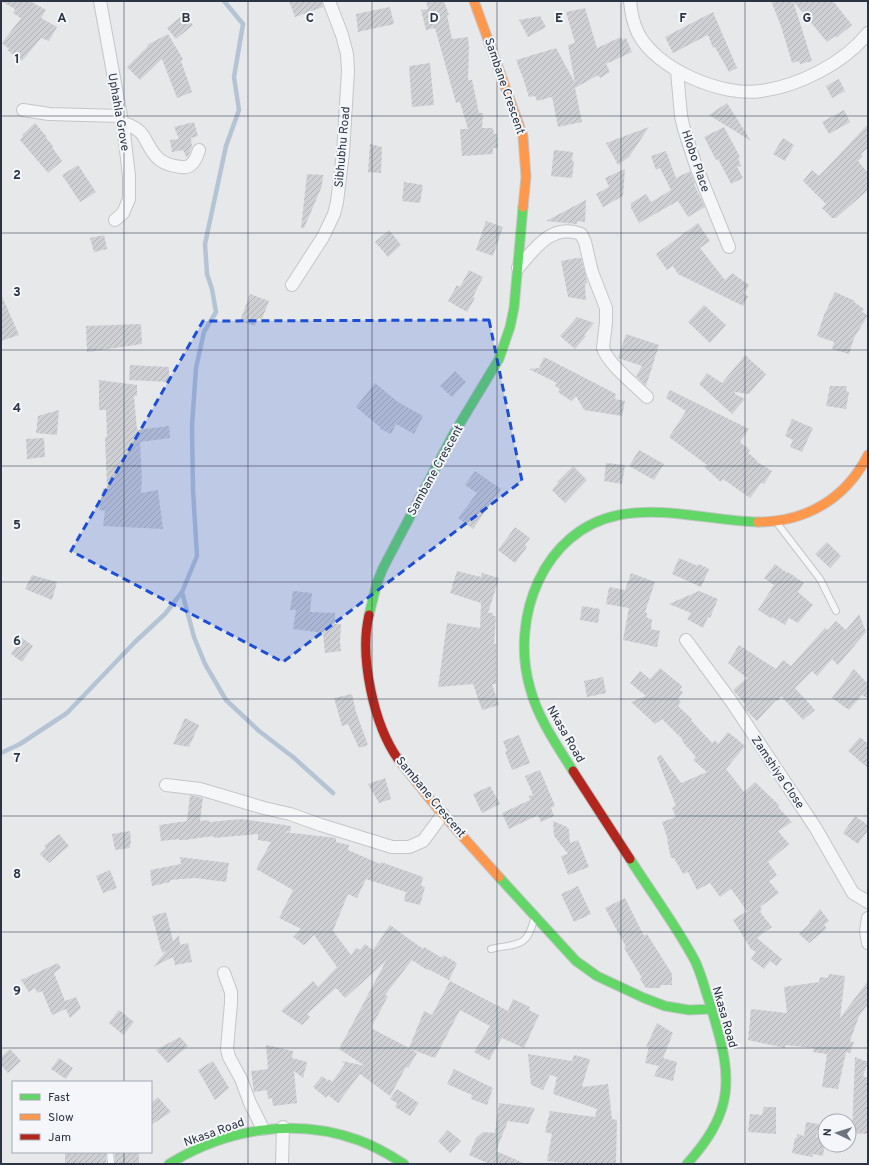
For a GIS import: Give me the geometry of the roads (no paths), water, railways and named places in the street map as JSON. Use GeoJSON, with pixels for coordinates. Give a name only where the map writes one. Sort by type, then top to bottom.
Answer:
{"type":"FeatureCollection","features":[{"type":"Feature","properties":{"kind":"street","name":"Uphahla Grove"},"geometry":{"type":"LineString","coordinates":[[100,1],[121,120],[129,176],[129,198],[123,213],[115,220]]}},
{"type":"Feature","properties":{"kind":"street","name":"Sibhubhu Road"},"geometry":{"type":"LineString","coordinates":[[292,284],[323,237],[334,214],[337,202],[343,153],[348,71],[347,54],[329,1]]}},
{"type":"Feature","properties":{"kind":"street","name":"Sambane Crescent"},"geometry":{"type":"LineString","coordinates":[[474,1],[523,136],[526,177],[514,308],[505,345],[499,359],[453,435],[383,568],[367,624],[366,653],[369,685],[384,733],[403,766],[443,814],[576,961],[597,976],[665,1006],[689,1010],[712,1009]]}},
{"type":"Feature","properties":{"kind":"street"},"geometry":{"type":"LineString","coordinates":[[630,1],[633,19],[639,34],[662,61],[698,81],[722,88],[745,92],[762,91],[792,84],[829,66],[853,49],[868,33]]}},
{"type":"Feature","properties":{"kind":"street","name":"Hlobo Place"},"geometry":{"type":"LineString","coordinates":[[677,70],[681,116],[684,129],[696,166],[729,247]]}},
{"type":"Feature","properties":{"kind":"street"},"geometry":{"type":"LineString","coordinates":[[23,110],[49,114],[121,120],[139,131],[151,151],[161,161],[184,168],[191,165],[196,160],[199,150]]}},
{"type":"Feature","properties":{"kind":"street"},"geometry":{"type":"LineString","coordinates":[[518,268],[543,240],[551,235],[567,231],[581,234],[586,242],[592,272],[606,308],[604,352],[611,362],[647,397]]}},
{"type":"Feature","properties":{"kind":"street","name":"Nkasa Road"},"geometry":{"type":"LineString","coordinates":[[687,1164],[704,1146],[712,1134],[723,1104],[726,1087],[726,1070],[722,1043],[712,1009],[695,961],[686,944],[542,721],[532,697],[526,670],[524,641],[526,618],[533,591],[551,559],[567,541],[594,523],[619,514],[632,512],[649,512],[754,522],[775,521],[799,516],[821,507],[843,491],[865,463],[868,456]]}},
{"type":"Feature","properties":{"kind":"street","name":"Zamshiya Close"},"geometry":{"type":"LineString","coordinates":[[686,640],[731,701],[815,827],[853,893],[868,902]]}},
{"type":"Feature","properties":{"kind":"street"},"geometry":{"type":"LineString","coordinates":[[166,785],[200,789],[290,814],[335,830],[392,847],[409,847],[423,841],[443,814]]}},
{"type":"Feature","properties":{"kind":"street"},"geometry":{"type":"LineString","coordinates":[[868,918],[866,931],[868,942]]}},
{"type":"Feature","properties":{"kind":"street"},"geometry":{"type":"LineString","coordinates":[[224,973],[231,992],[227,1049],[229,1058],[241,1079],[250,1103],[263,1129]]}},
{"type":"Feature","properties":{"kind":"street"},"geometry":{"type":"LineString","coordinates":[[282,1164],[283,1127]]}},
{"type":"Feature","properties":{"kind":"street","name":"Nkasa Road"},"geometry":{"type":"LineString","coordinates":[[169,1164],[206,1145],[244,1132],[283,1127],[316,1128],[348,1136],[372,1146],[404,1164]]}},
{"type":"Feature","properties":{"kind":"lane"},"geometry":{"type":"LineString","coordinates":[[775,521],[786,533],[820,579],[836,611]]}},
{"type":"Feature","properties":{"kind":"lane"},"geometry":{"type":"LineString","coordinates":[[491,949],[517,944],[524,941],[530,933],[535,916]]}},
{"type":"Feature","properties":{"kind":"lane"},"geometry":{"type":"LineString","coordinates":[[110,1153],[111,1164]]}},
{"type":"Feature","properties":{"kind":"waterway"},"geometry":{"type":"LineString","coordinates":[[1,753],[20,744],[67,713],[135,642],[165,614],[182,592],[197,556],[193,490],[192,426],[196,368],[204,332],[216,312],[212,289],[207,274],[205,244],[226,146],[239,110],[234,77],[243,24],[224,1]]}},
{"type":"Feature","properties":{"kind":"waterway"},"geometry":{"type":"LineString","coordinates":[[182,592],[194,637],[205,664],[226,700],[259,731],[293,757],[333,793]]}}]}
